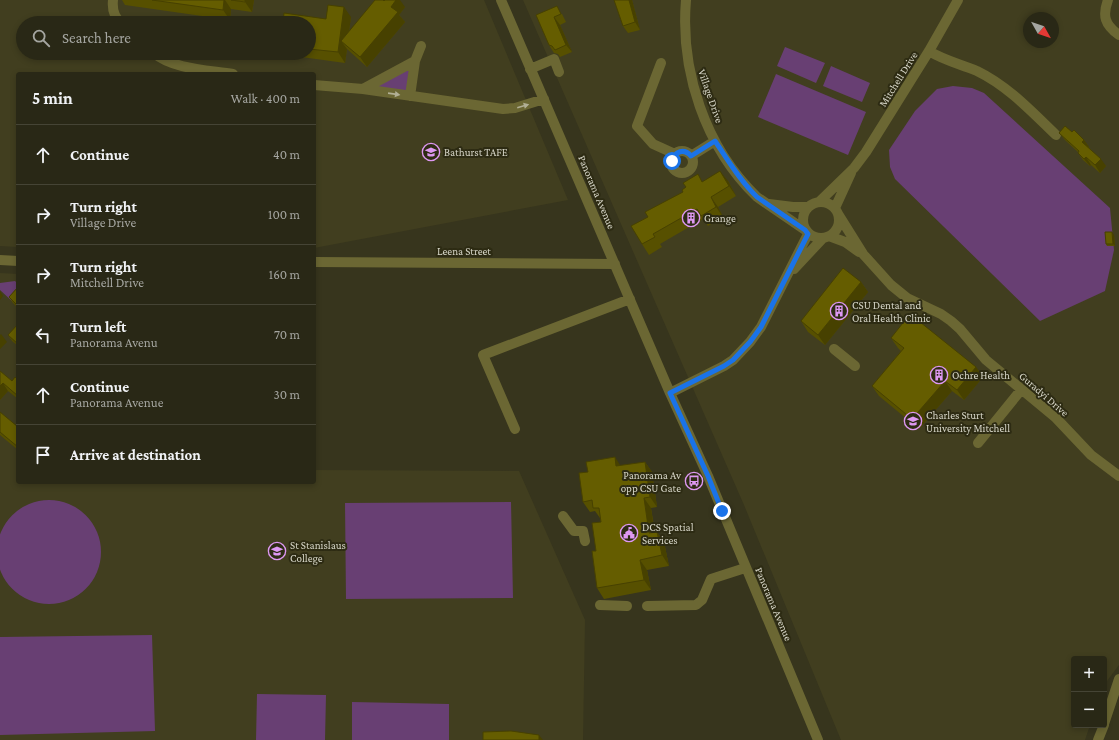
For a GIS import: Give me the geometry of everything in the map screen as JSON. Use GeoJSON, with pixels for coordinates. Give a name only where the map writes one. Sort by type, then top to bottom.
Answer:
{"type":"FeatureCollection","features":[{"type":"Feature","properties":{"kind":"street"},"geometry":{"type":"LineString","coordinates":[[113,0],[112,8],[116,16]]}},
{"type":"Feature","properties":{"kind":"street","name":"Panorama Avenue"},"geometry":{"type":"LineString","coordinates":[[501,0],[670,393],[708,476],[745,568],[818,740]]}},
{"type":"Feature","properties":{"kind":"street","name":"Village Drive"},"geometry":{"type":"LineString","coordinates":[[686,0],[685,32],[688,64],[702,114],[715,141],[742,180],[757,197],[806,232]]}},
{"type":"Feature","properties":{"kind":"street","name":"Mitchell Drive"},"geometry":{"type":"LineString","coordinates":[[819,202],[854,168],[866,152],[929,51],[958,0]]}},
{"type":"Feature","properties":{"kind":"street"},"geometry":{"type":"LineString","coordinates":[[1108,0],[1104,12],[1107,24],[1119,36]]}},
{"type":"Feature","properties":{"kind":"street"},"geometry":{"type":"LineString","coordinates":[[410,96],[415,62],[421,46]]}},
{"type":"Feature","properties":{"kind":"street"},"geometry":{"type":"LineString","coordinates":[[929,51],[941,58],[978,72],[1004,87],[1056,135]]}},
{"type":"Feature","properties":{"kind":"street"},"geometry":{"type":"LineString","coordinates":[[530,69],[554,59],[559,72]]}},
{"type":"Feature","properties":{"kind":"street"},"geometry":{"type":"LineString","coordinates":[[164,60],[173,64],[221,72]]}},
{"type":"Feature","properties":{"kind":"street"},"geometry":{"type":"LineString","coordinates":[[363,89],[415,62]]}},
{"type":"Feature","properties":{"kind":"street"},"geometry":{"type":"LineString","coordinates":[[661,63],[637,126],[653,144],[675,154]]}},
{"type":"Feature","properties":{"kind":"street"},"geometry":{"type":"LineString","coordinates":[[316,85],[363,89],[510,109],[544,99]]}},
{"type":"Feature","properties":{"kind":"street"},"geometry":{"type":"LineString","coordinates":[[691,156],[715,141]]}},
{"type":"Feature","properties":{"kind":"street"},"geometry":{"type":"LineString","coordinates":[[684,151],[691,156],[693,160],[692,168],[685,172],[681,173],[677,171],[672,165],[675,154],[679,152],[684,151]]}},
{"type":"Feature","properties":{"kind":"street","name":"Mitchell Drive"},"geometry":{"type":"LineString","coordinates":[[836,211],[854,168]]}},
{"type":"Feature","properties":{"kind":"street"},"geometry":{"type":"LineString","coordinates":[[786,278],[826,237],[837,229],[839,219],[836,211],[831,204],[819,202],[808,207],[804,212],[802,218],[803,224],[806,232],[812,237],[826,237]]}},
{"type":"Feature","properties":{"kind":"street","name":"Village Drive"},"geometry":{"type":"LineString","coordinates":[[767,203],[793,207],[808,207]]}},
{"type":"Feature","properties":{"kind":"street","name":"Guradyi Drive"},"geometry":{"type":"LineString","coordinates":[[836,211],[863,254],[898,291],[908,298],[952,321],[986,360],[1056,418],[1091,455],[1119,476]]}},
{"type":"Feature","properties":{"kind":"street"},"geometry":{"type":"LineString","coordinates":[[670,393],[724,366],[742,352],[761,327],[786,278],[806,232]]}},
{"type":"Feature","properties":{"kind":"street","name":"Guradyi Drive"},"geometry":{"type":"LineString","coordinates":[[826,237],[845,242],[863,254]]}},
{"type":"Feature","properties":{"kind":"street"},"geometry":{"type":"LineString","coordinates":[[0,260],[16,261]]}},
{"type":"Feature","properties":{"kind":"street","name":"Leena Street"},"geometry":{"type":"LineString","coordinates":[[316,262],[615,264]]}},
{"type":"Feature","properties":{"kind":"street"},"geometry":{"type":"LineString","coordinates":[[515,429],[483,355],[630,299]]}},
{"type":"Feature","properties":{"kind":"street"},"geometry":{"type":"LineString","coordinates":[[834,349],[854,366]]}},
{"type":"Feature","properties":{"kind":"street"},"geometry":{"type":"LineString","coordinates":[[978,443],[1021,390]]}},
{"type":"Feature","properties":{"kind":"street"},"geometry":{"type":"LineString","coordinates":[[563,516],[574,531],[583,531],[584,541]]}},
{"type":"Feature","properties":{"kind":"street"},"geometry":{"type":"LineString","coordinates":[[647,606],[696,605],[702,600],[711,580],[745,568]]}},
{"type":"Feature","properties":{"kind":"street"},"geometry":{"type":"LineString","coordinates":[[600,605],[626,606]]}},
{"type":"Feature","properties":{"kind":"street"},"geometry":{"type":"LineString","coordinates":[[1107,715],[1119,679]]}},
{"type":"Feature","properties":{"kind":"street"},"geometry":{"type":"LineString","coordinates":[[1098,740],[1102,728]]}},
{"type":"Feature","properties":{"kind":"shaded area","name":"Bathurst TAFE"},"geometry":{"type":"Polygon","coordinates":[[[0,0],[484,0],[568,200],[316,248],[316,72],[16,72],[16,247],[0,246],[0,0]]]}},
{"type":"Feature","properties":{"kind":"shaded area","name":"Charles Sturt University Mitchell"},"geometry":{"type":"Polygon","coordinates":[[[523,0],[1119,0],[1119,665],[1107,681],[1107,656],[1071,656],[1071,728],[1089,728],[1085,740],[841,740],[744,505],[523,0]]]}},
{"type":"Feature","properties":{"kind":"shaded area"},"geometry":{"type":"Polygon","coordinates":[[[785,47],[825,63],[816,83],[777,66],[785,47]]]}},
{"type":"Feature","properties":{"kind":"shaded area"},"geometry":{"type":"Polygon","coordinates":[[[415,61],[410,96],[363,89],[415,61]]]}},
{"type":"Feature","properties":{"kind":"shaded area"},"geometry":{"type":"Polygon","coordinates":[[[831,66],[870,83],[862,102],[823,86],[831,66]]]}},
{"type":"Feature","properties":{"kind":"shaded area"},"geometry":{"type":"Polygon","coordinates":[[[776,74],[866,112],[848,155],[758,117],[776,74]]]}},
{"type":"Feature","properties":{"kind":"shaded area"},"geometry":{"type":"Polygon","coordinates":[[[953,86],[972,88],[984,93],[1110,208],[1114,250],[1105,291],[1040,321],[895,179],[890,167],[889,150],[915,111],[937,89],[953,86]]]}},
{"type":"Feature","properties":{"kind":"shaded area","name":"St Stanislaus College"},"geometry":{"type":"Polygon","coordinates":[[[0,273],[16,274],[16,484],[316,484],[316,470],[519,471],[585,620],[583,740],[0,740],[0,273]]]}},
{"type":"Feature","properties":{"kind":"shaded area"},"geometry":{"type":"Polygon","coordinates":[[[16,282],[16,299],[13,302],[0,290],[0,283],[16,282]]]}},
{"type":"Feature","properties":{"kind":"shaded area"},"geometry":{"type":"Polygon","coordinates":[[[39,501],[59,501],[78,509],[86,515],[92,523],[100,542],[100,562],[92,581],[86,589],[78,595],[59,603],[39,603],[20,595],[12,589],[6,581],[-1,565],[-1,539],[6,523],[12,515],[20,509],[39,501]]]}},
{"type":"Feature","properties":{"kind":"shaded area"},"geometry":{"type":"Polygon","coordinates":[[[511,502],[513,598],[346,599],[345,503],[511,502]]]}},
{"type":"Feature","properties":{"kind":"shaded area"},"geometry":{"type":"Polygon","coordinates":[[[152,635],[155,731],[0,735],[0,637],[152,635]]]}},
{"type":"Feature","properties":{"kind":"shaded area"},"geometry":{"type":"Polygon","coordinates":[[[257,694],[326,695],[325,740],[256,740],[257,694]]]}},
{"type":"Feature","properties":{"kind":"shaded area"},"geometry":{"type":"Polygon","coordinates":[[[352,702],[449,704],[449,740],[352,740],[352,702]]]}},
{"type":"Feature","properties":{"kind":"building"},"geometry":{"type":"Polygon","coordinates":[[[152,0],[224,0],[223,10],[152,0]]]}},
{"type":"Feature","properties":{"kind":"building"},"geometry":{"type":"Polygon","coordinates":[[[231,0],[245,0],[245,2],[231,0]]]}},
{"type":"Feature","properties":{"kind":"building"},"geometry":{"type":"Polygon","coordinates":[[[375,0],[396,0],[391,7],[398,12],[360,57],[341,41],[375,0]]]}},
{"type":"Feature","properties":{"kind":"building"},"geometry":{"type":"Polygon","coordinates":[[[614,0],[629,0],[635,22],[623,26],[614,0]]]}},
{"type":"Feature","properties":{"kind":"building"},"geometry":{"type":"Polygon","coordinates":[[[328,5],[344,7],[338,52],[316,50],[316,18],[326,19],[328,5]]]}},
{"type":"Feature","properties":{"kind":"building"},"geometry":{"type":"Polygon","coordinates":[[[557,6],[561,14],[554,17],[566,45],[555,50],[549,45],[536,15],[557,6]]]}},
{"type":"Feature","properties":{"kind":"building"},"geometry":{"type":"Polygon","coordinates":[[[284,13],[305,16],[284,16],[284,13]]]}},
{"type":"Feature","properties":{"kind":"building"},"geometry":{"type":"Polygon","coordinates":[[[1065,126],[1072,132],[1074,130],[1084,140],[1082,142],[1101,159],[1095,165],[1086,157],[1084,159],[1078,153],[1079,151],[1059,133],[1065,126]]]}},
{"type":"Feature","properties":{"kind":"building"},"geometry":{"type":"Polygon","coordinates":[[[720,171],[729,186],[711,197],[716,207],[701,216],[697,209],[653,234],[655,237],[642,244],[631,226],[648,217],[645,212],[683,192],[682,190],[686,187],[683,183],[698,174],[702,182],[720,171]]]}},
{"type":"Feature","properties":{"kind":"building"},"geometry":{"type":"Polygon","coordinates":[[[1105,232],[1112,232],[1113,244],[1106,244],[1105,232]]]}},
{"type":"Feature","properties":{"kind":"building"},"geometry":{"type":"Polygon","coordinates":[[[843,268],[861,282],[818,335],[801,321],[843,268]]]}},
{"type":"Feature","properties":{"kind":"building"},"geometry":{"type":"Polygon","coordinates":[[[16,289],[16,304],[9,297],[16,289]]]}},
{"type":"Feature","properties":{"kind":"building","name":"Ochre Health"},"geometry":{"type":"Polygon","coordinates":[[[910,314],[976,367],[957,390],[945,381],[912,419],[872,386],[904,348],[891,338],[910,314]]]}},
{"type":"Feature","properties":{"kind":"building"},"geometry":{"type":"Polygon","coordinates":[[[16,326],[16,342],[8,335],[16,326]]]}},
{"type":"Feature","properties":{"kind":"building"},"geometry":{"type":"Polygon","coordinates":[[[0,371],[12,381],[15,377],[16,378],[16,394],[3,383],[0,386],[0,371]]]}},
{"type":"Feature","properties":{"kind":"building"},"geometry":{"type":"Polygon","coordinates":[[[0,412],[16,425],[16,445],[0,432],[0,412]]]}},
{"type":"Feature","properties":{"kind":"building","name":"DCS Spatial Services"},"geometry":{"type":"Polygon","coordinates":[[[615,457],[616,466],[645,462],[650,497],[644,498],[649,533],[657,532],[662,555],[640,560],[644,580],[597,588],[592,551],[596,551],[592,523],[601,522],[599,508],[593,508],[592,500],[583,502],[579,473],[588,472],[586,462],[615,457]]]}},
{"type":"Feature","properties":{"kind":"building"},"geometry":{"type":"Polygon","coordinates":[[[511,731],[539,735],[539,740],[483,740],[483,732],[511,731]]]}},
{"type":"Feature","properties":{"kind":"place","name":"Bathurst TAFE"},"geometry":{"type":"Point","coordinates":[431,152]}},
{"type":"Feature","properties":{"kind":"place","name":"Grange"},"geometry":{"type":"Point","coordinates":[691,218]}},
{"type":"Feature","properties":{"kind":"place","name":"CSU Dental and Oral Health Clinic"},"geometry":{"type":"Point","coordinates":[839,311]}},
{"type":"Feature","properties":{"kind":"place","name":"Ochre Health"},"geometry":{"type":"Point","coordinates":[939,375]}},
{"type":"Feature","properties":{"kind":"place","name":"Charles Sturt University Mitchell"},"geometry":{"type":"Point","coordinates":[913,421]}},
{"type":"Feature","properties":{"kind":"place","name":"Panorama Av opp CSU Gate"},"geometry":{"type":"Point","coordinates":[694,481]}},
{"type":"Feature","properties":{"kind":"place","name":"DCS Spatial Services"},"geometry":{"type":"Point","coordinates":[629,533]}},
{"type":"Feature","properties":{"kind":"place","name":"St Stanislaus College"},"geometry":{"type":"Point","coordinates":[277,551]}},
{"type":"Feature","properties":{"kind":"route"},"geometry":{"type":"LineString","coordinates":[[672,161],[675,154],[679,152],[684,151],[691,156],[715,141],[752,192],[805,230],[808,234],[761,327],[742,352],[724,366],[670,393],[708,476],[722,511]]}}]}
